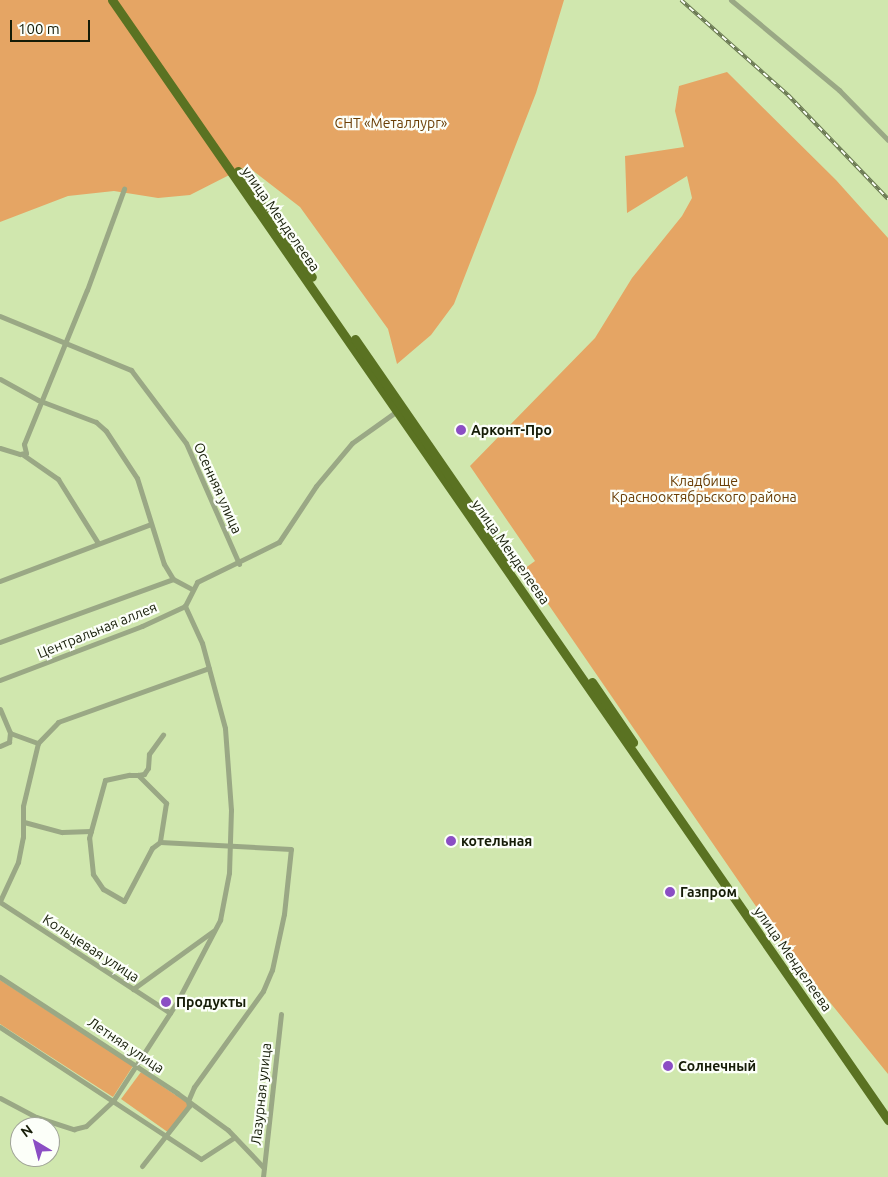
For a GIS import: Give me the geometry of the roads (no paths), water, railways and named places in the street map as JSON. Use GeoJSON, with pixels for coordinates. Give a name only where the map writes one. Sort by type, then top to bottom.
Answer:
{"type":"FeatureCollection","features":[{"type":"Feature","properties":{"kind":"highway","name":"улица Менделеева"},"geometry":{"type":"LineString","coordinates":[[112,0],[888,1120]]}},
{"type":"Feature","properties":{"kind":"highway","name":"улица Менделеева"},"geometry":{"type":"LineString","coordinates":[[119,0],[888,1110]]}},
{"type":"Feature","properties":{"kind":"street"},"geometry":{"type":"LineString","coordinates":[[731,0],[839,90],[888,140]]}},
{"type":"Feature","properties":{"kind":"street"},"geometry":{"type":"LineString","coordinates":[[22,454],[26,453],[24,444],[66,342],[124,189]]}},
{"type":"Feature","properties":{"kind":"street","name":"Осенняя улица"},"geometry":{"type":"LineString","coordinates":[[0,316],[131,370],[186,443],[239,564]]}},
{"type":"Feature","properties":{"kind":"street"},"geometry":{"type":"LineString","coordinates":[[0,379],[42,401],[96,422],[106,431],[137,478],[151,524],[173,579],[192,589]]}},
{"type":"Feature","properties":{"kind":"street"},"geometry":{"type":"LineString","coordinates":[[0,1098],[36,1117],[74,1130],[86,1126],[113,1101],[170,1013],[215,930],[229,873],[231,784],[225,728],[202,644],[185,606],[197,582],[239,564],[266,546],[279,542],[311,493],[352,443],[397,411]]}},
{"type":"Feature","properties":{"kind":"street"},"geometry":{"type":"LineString","coordinates":[[0,448],[22,454],[58,479],[98,543]]}},
{"type":"Feature","properties":{"kind":"street"},"geometry":{"type":"LineString","coordinates":[[0,581],[151,524]]}},
{"type":"Feature","properties":{"kind":"street","name":"Центральная аллея"},"geometry":{"type":"LineString","coordinates":[[0,642],[173,579]]}},
{"type":"Feature","properties":{"kind":"street","name":"Центральная аллея"},"geometry":{"type":"LineString","coordinates":[[0,680],[142,626],[185,606]]}},
{"type":"Feature","properties":{"kind":"street"},"geometry":{"type":"LineString","coordinates":[[10,733],[38,743],[58,722],[209,668]]}},
{"type":"Feature","properties":{"kind":"street"},"geometry":{"type":"LineString","coordinates":[[0,709],[10,733],[9,742],[0,746]]}},
{"type":"Feature","properties":{"kind":"street"},"geometry":{"type":"LineString","coordinates":[[142,1166],[189,1106],[188,1101],[263,991],[272,970],[284,914],[291,849],[229,844],[160,842],[152,848],[124,901],[103,889],[93,874],[89,838],[105,780],[144,774],[148,768],[149,754],[163,736]]}},
{"type":"Feature","properties":{"kind":"street","name":"Кольцевая улица"},"geometry":{"type":"LineString","coordinates":[[38,743],[23,806],[24,822],[18,862],[0,902],[170,1013]]}},
{"type":"Feature","properties":{"kind":"street"},"geometry":{"type":"LineString","coordinates":[[138,775],[166,803],[160,842]]}},
{"type":"Feature","properties":{"kind":"street"},"geometry":{"type":"LineString","coordinates":[[24,822],[62,832],[91,831]]}},
{"type":"Feature","properties":{"kind":"street"},"geometry":{"type":"LineString","coordinates":[[132,989],[215,930]]}},
{"type":"Feature","properties":{"kind":"street","name":"Летняя улица"},"geometry":{"type":"LineString","coordinates":[[0,977],[188,1101],[235,1137],[264,1168]]}},
{"type":"Feature","properties":{"kind":"street","name":"Лазурная улица"},"geometry":{"type":"LineString","coordinates":[[263,1177],[281,1014]]}},
{"type":"Feature","properties":{"kind":"street"},"geometry":{"type":"LineString","coordinates":[[0,1028],[165,1137],[201,1158],[235,1137]]}},
{"type":"Feature","properties":{"kind":"railway"},"geometry":{"type":"LineString","coordinates":[[681,0],[788,95],[888,199]]}},
{"type":"Feature","properties":{"kind":"place","name":"Арконт-Про"},"geometry":{"type":"Point","coordinates":[461,430]}},
{"type":"Feature","properties":{"kind":"place","name":"котельная"},"geometry":{"type":"Point","coordinates":[451,841]}},
{"type":"Feature","properties":{"kind":"place","name":"Газпром"},"geometry":{"type":"Point","coordinates":[670,892]}},
{"type":"Feature","properties":{"kind":"place","name":"Продукты"},"geometry":{"type":"Point","coordinates":[166,1002]}},
{"type":"Feature","properties":{"kind":"place","name":"Солнечный"},"geometry":{"type":"Point","coordinates":[668,1066]}},
{"type":"Feature","properties":{"kind":"park label","name":"СНТ «Металлург»"},"geometry":{"type":"Point","coordinates":[391,123]}},
{"type":"Feature","properties":{"kind":"park label","name":"Кладбище Краснооктябрьского района"},"geometry":{"type":"Point","coordinates":[704,490]}}]}
